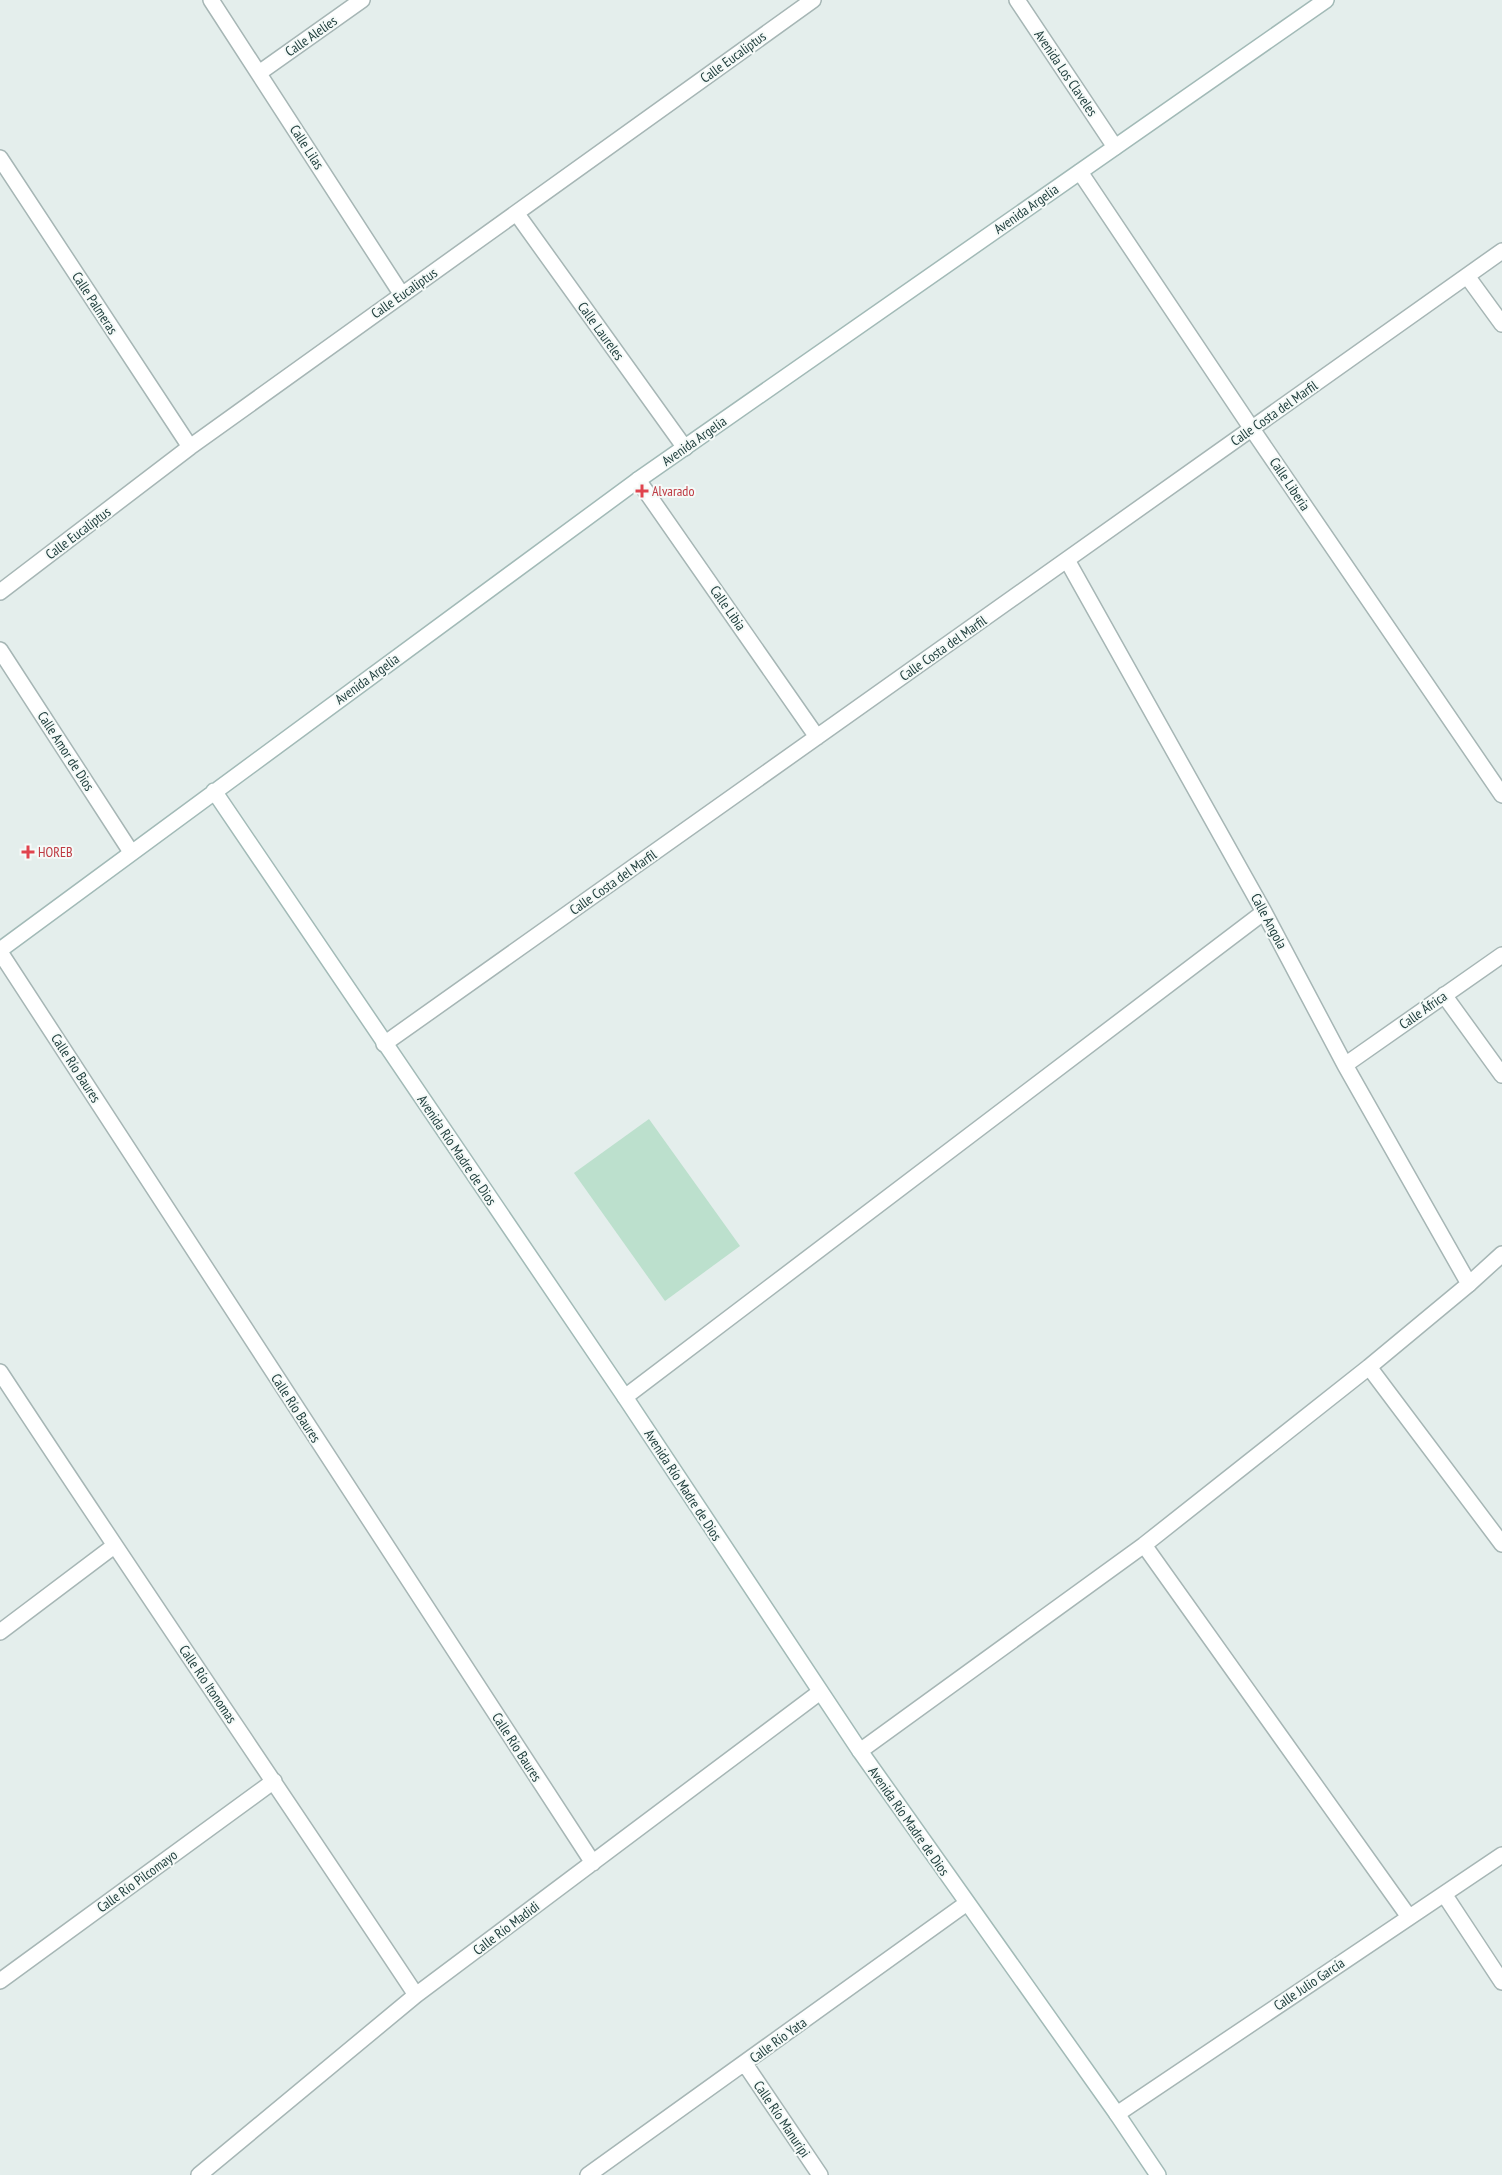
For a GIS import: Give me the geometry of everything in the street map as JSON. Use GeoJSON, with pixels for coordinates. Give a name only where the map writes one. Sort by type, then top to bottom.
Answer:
{"type":"FeatureCollection","features":[{"type":"Feature","properties":{"kind":"street","name":"Calle Lilas"},"geometry":{"type":"LineString","coordinates":[[211,0],[402,294]]}},
{"type":"Feature","properties":{"kind":"street","name":"Calle Alelíes"},"geometry":{"type":"LineString","coordinates":[[259,73],[362,0]]}},
{"type":"Feature","properties":{"kind":"street","name":"Calle Eucaliptus"},"geometry":{"type":"LineString","coordinates":[[0,592],[190,447],[402,294],[517,214],[812,0]]}},
{"type":"Feature","properties":{"kind":"street","name":"Avenida Los Claveles"},"geometry":{"type":"LineString","coordinates":[[1017,0],[1115,147]]}},
{"type":"Feature","properties":{"kind":"street","name":"Avenida Argelia"},"geometry":{"type":"LineString","coordinates":[[0,951],[131,852],[638,480],[1326,0]]}},
{"type":"Feature","properties":{"kind":"street","name":"Calle Palmeras"},"geometry":{"type":"LineString","coordinates":[[0,158],[190,447]]}},
{"type":"Feature","properties":{"kind":"street","name":"Calle Liberia"},"geometry":{"type":"LineString","coordinates":[[1080,172],[1252,429],[1502,795]]}},
{"type":"Feature","properties":{"kind":"street","name":"Calle Laureles"},"geometry":{"type":"LineString","coordinates":[[517,214],[685,448]]}},
{"type":"Feature","properties":{"kind":"street","name":"Calle Costa del Marfil"},"geometry":{"type":"LineString","coordinates":[[384,1044],[1502,251]]}},
{"type":"Feature","properties":{"kind":"street"},"geometry":{"type":"LineString","coordinates":[[1467,276],[1502,324]]}},
{"type":"Feature","properties":{"kind":"street","name":"Calle Libia"},"geometry":{"type":"LineString","coordinates":[[638,480],[817,737]]}},
{"type":"Feature","properties":{"kind":"street","name":"Calle Angola"},"geometry":{"type":"LineString","coordinates":[[1067,560],[1264,912],[1345,1065],[1469,1284]]}},
{"type":"Feature","properties":{"kind":"street","name":"Calle Amor de Dios"},"geometry":{"type":"LineString","coordinates":[[0,650],[131,852]]}},
{"type":"Feature","properties":{"kind":"street","name":"Avenida Río Madre de Dios"},"geometry":{"type":"LineString","coordinates":[[214,792],[625,1397],[860,1751],[1117,2114],[1158,2175]]}},
{"type":"Feature","properties":{"kind":"street"},"geometry":{"type":"LineString","coordinates":[[625,1397],[1264,912]]}},
{"type":"Feature","properties":{"kind":"street","name":"Calle Río Baures"},"geometry":{"type":"LineString","coordinates":[[0,951],[593,1863]]}},
{"type":"Feature","properties":{"kind":"street","name":"Calle África"},"geometry":{"type":"LineString","coordinates":[[1345,1065],[1502,955]]}},
{"type":"Feature","properties":{"kind":"street"},"geometry":{"type":"LineString","coordinates":[[1444,995],[1502,1076]]}},
{"type":"Feature","properties":{"kind":"street"},"geometry":{"type":"LineString","coordinates":[[860,1751],[1144,1545],[1369,1367],[1502,1254]]}},
{"type":"Feature","properties":{"kind":"street"},"geometry":{"type":"LineString","coordinates":[[1369,1367],[1502,1544]]}},
{"type":"Feature","properties":{"kind":"street","name":"Calle Río Itonomas"},"geometry":{"type":"LineString","coordinates":[[0,1372],[114,1546],[274,1781],[416,1995]]}},
{"type":"Feature","properties":{"kind":"street"},"geometry":{"type":"LineString","coordinates":[[1144,1545],[1409,1917]]}},
{"type":"Feature","properties":{"kind":"street"},"geometry":{"type":"LineString","coordinates":[[0,1632],[114,1546]]}},
{"type":"Feature","properties":{"kind":"street","name":"Calle Río Madidi"},"geometry":{"type":"LineString","coordinates":[[199,2175],[416,1995],[820,1692]]}},
{"type":"Feature","properties":{"kind":"street","name":"Calle Río Pilcomayo"},"geometry":{"type":"LineString","coordinates":[[0,1981],[274,1781]]}},
{"type":"Feature","properties":{"kind":"street","name":"Calle Julio García"},"geometry":{"type":"LineString","coordinates":[[1117,2114],[1502,1855]]}},
{"type":"Feature","properties":{"kind":"street"},"geometry":{"type":"LineString","coordinates":[[1444,1894],[1502,1982]]}},
{"type":"Feature","properties":{"kind":"street","name":"Calle Río Yata"},"geometry":{"type":"LineString","coordinates":[[588,2175],[967,1903]]}},
{"type":"Feature","properties":{"kind":"street","name":"Calle Río Manuripi"},"geometry":{"type":"LineString","coordinates":[[745,2064],[820,2175]]}},
{"type":"Feature","properties":{"kind":"green space"},"geometry":{"type":"Polygon","coordinates":[[[649,1119],[740,1246],[665,1301],[574,1173],[649,1119]]]}},
{"type":"Feature","properties":{"kind":"place","name":"Alvarado"},"geometry":{"type":"Point","coordinates":[642,491]}},
{"type":"Feature","properties":{"kind":"place","name":"HOREB"},"geometry":{"type":"Point","coordinates":[28,852]}}]}
